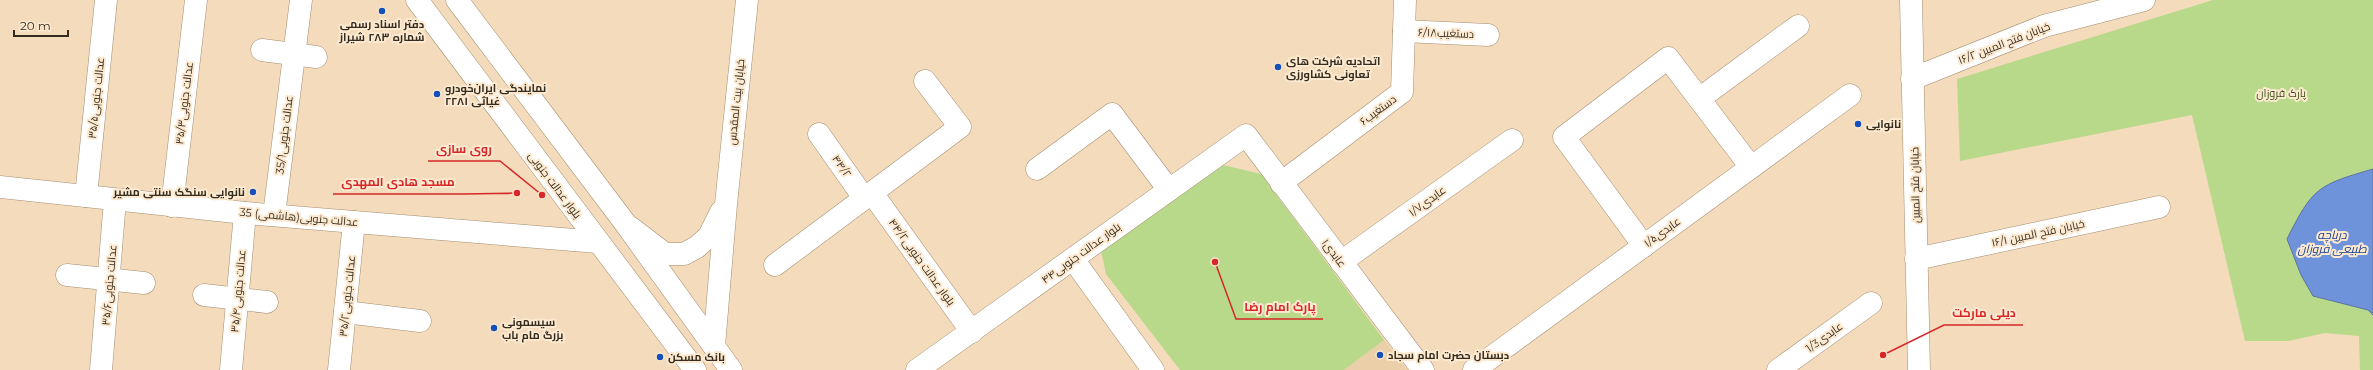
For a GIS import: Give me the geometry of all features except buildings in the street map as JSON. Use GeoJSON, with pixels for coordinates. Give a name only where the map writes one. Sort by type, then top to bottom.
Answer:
{"type":"FeatureCollection","features":[{"type":"Feature","properties":{"kind":"street","name":"عدالت جنوبی۳۵/۵"},"geometry":{"type":"LineString","coordinates":[[86,196],[106,0]]}},
{"type":"Feature","properties":{"kind":"street","name":"عدالت جنوبی۳۵/۳"},"geometry":{"type":"LineString","coordinates":[[172,206],[196,0]]}},
{"type":"Feature","properties":{"kind":"street","name":"35/1عدالت جنوبی"},"geometry":{"type":"LineString","coordinates":[[274,215],[302,0]]}},
{"type":"Feature","properties":{"kind":"street","name":"بلوار عدالت جنوبی"},"geometry":{"type":"LineString","coordinates":[[417,0],[598,242],[689,367]]}},
{"type":"Feature","properties":{"kind":"street"},"geometry":{"type":"LineString","coordinates":[[457,0],[625,223],[731,370]]}},
{"type":"Feature","properties":{"kind":"street","name":"خیابان بیت المقدس"},"geometry":{"type":"LineString","coordinates":[[714,346],[726,204],[747,0]]}},
{"type":"Feature","properties":{"kind":"street","name":"دستغیب۶"},"geometry":{"type":"LineString","coordinates":[[1281,183],[1402,92],[1405,0]]}},
{"type":"Feature","properties":{"kind":"street","name":"خیابان فتح المبین"},"geometry":{"type":"LineString","coordinates":[[1911,0],[1919,370]]}},
{"type":"Feature","properties":{"kind":"street","name":"خیابان فتح المبین ۱۶/۲"},"geometry":{"type":"LineString","coordinates":[[1912,79],[2044,26],[2144,0]]}},
{"type":"Feature","properties":{"kind":"street"},"geometry":{"type":"LineString","coordinates":[[1699,99],[1798,26]]}},
{"type":"Feature","properties":{"kind":"street","name":"دستغیب۶/۱۸"},"geometry":{"type":"LineString","coordinates":[[1404,31],[1488,35]]}},
{"type":"Feature","properties":{"kind":"street"},"geometry":{"type":"LineString","coordinates":[[262,50],[316,58]]}},
{"type":"Feature","properties":{"kind":"street"},"geometry":{"type":"LineString","coordinates":[[1644,246],[1564,137],[1668,58],[1751,167]]}},
{"type":"Feature","properties":{"kind":"street"},"geometry":{"type":"LineString","coordinates":[[775,265],[960,127],[925,80]]}},
{"type":"Feature","properties":{"kind":"street","name":"عابدی۱/۵"},"geometry":{"type":"LineString","coordinates":[[1474,370],[1850,95]]}},
{"type":"Feature","properties":{"kind":"street"},"geometry":{"type":"LineString","coordinates":[[1037,169],[1112,114],[1169,190]]}},
{"type":"Feature","properties":{"kind":"street"},"geometry":{"type":"LineString","coordinates":[[526,147],[552,127]]}},
{"type":"Feature","properties":{"kind":"street","name":"۴۴/۲"},"geometry":{"type":"LineString","coordinates":[[819,134],[868,196]]}},
{"type":"Feature","properties":{"kind":"street","name":"۱عابدی"},"geometry":{"type":"LineString","coordinates":[[1246,135],[1423,370]]}},
{"type":"Feature","properties":{"kind":"street","name":"بلوار عدالت جنوبی۴۴"},"geometry":{"type":"LineString","coordinates":[[917,370],[1246,135]]}},
{"type":"Feature","properties":{"kind":"street","name":"عابدی۱/۷"},"geometry":{"type":"LineString","coordinates":[[1342,262],[1512,140]]}},
{"type":"Feature","properties":{"kind":"street","name":"35 عدالت جنوبی(هاشمی)"},"geometry":{"type":"LineString","coordinates":[[0,186],[115,200],[245,213],[598,242]]}},
{"type":"Feature","properties":{"kind":"street","name":"بلوار عدالت جنوبی۴۴/۲"},"geometry":{"type":"LineString","coordinates":[[868,196],[972,332]]}},
{"type":"Feature","properties":{"kind":"street","name":"عدالت جنوبی۳۵/۶"},"geometry":{"type":"LineString","coordinates":[[101,370],[110,280],[115,200]]}},
{"type":"Feature","properties":{"kind":"street"},"geometry":{"type":"LineString","coordinates":[[625,223],[665,254],[684,254],[697,247],[709,236],[726,204]]}},
{"type":"Feature","properties":{"kind":"street","name":"خیابان فتح المبین ۱۶/۱"},"geometry":{"type":"LineString","coordinates":[[1916,259],[2159,207]]}},
{"type":"Feature","properties":{"kind":"street","name":"عدالت جنوبی۳۵/۴"},"geometry":{"type":"LineString","coordinates":[[231,370],[245,213]]}},
{"type":"Feature","properties":{"kind":"street","name":"عدالت جنوبی۳۵/۲"},"geometry":{"type":"LineString","coordinates":[[339,370],[354,222]]}},
{"type":"Feature","properties":{"kind":"street"},"geometry":{"type":"LineString","coordinates":[[1073,259],[1152,370]]}},
{"type":"Feature","properties":{"kind":"street"},"geometry":{"type":"LineString","coordinates":[[67,275],[144,283]]}},
{"type":"Feature","properties":{"kind":"street"},"geometry":{"type":"LineString","coordinates":[[204,295],[267,302]]}},
{"type":"Feature","properties":{"kind":"street","name":"عابدی1/3"},"geometry":{"type":"LineString","coordinates":[[1778,370],[1871,303]]}},
{"type":"Feature","properties":{"kind":"street"},"geometry":{"type":"LineString","coordinates":[[345,312],[420,321]]}},
{"type":"Feature","properties":{"kind":"shaded area","name":"دبستان حضرت امام سجاد"},"geometry":{"type":"Polygon","coordinates":[[[1384,340],[1407,370],[1344,370],[1384,340]]]}},
{"type":"Feature","properties":{"kind":"green space","name":"پارک فروزان"},"geometry":{"type":"Polygon","coordinates":[[[2213,0],[2373,0],[2373,370],[2360,370],[2359,336],[2325,333],[2288,341],[2245,341],[2192,115],[1960,161],[1957,79],[2213,0]]]}},
{"type":"Feature","properties":{"kind":"green space"},"geometry":{"type":"Polygon","coordinates":[[[1223,165],[1261,174],[1384,340],[1344,370],[1180,370],[1106,274],[1101,250],[1223,165]]]}},
{"type":"Feature","properties":{"kind":"water","name":"دریاچه طبیعی فروزان"},"geometry":{"type":"Polygon","coordinates":[[[2373,169],[2373,315],[2368,310],[2313,296],[2301,275],[2287,239],[2304,208],[2319,190],[2340,179],[2373,169]]]}},
{"type":"Feature","properties":{"kind":"place","name":"دفتر اسناد رسمی شماره ۲۸۳ شیراز"},"geometry":{"type":"Point","coordinates":[382,11]}},
{"type":"Feature","properties":{"kind":"place","name":"اتحادیه شرکت های تعاونی کشاورزی"},"geometry":{"type":"Point","coordinates":[1278,67]}},
{"type":"Feature","properties":{"kind":"place","name":"نمایندگی ایران‌خودرو غیاثی ۲۲۸۱"},"geometry":{"type":"Point","coordinates":[437,94]}},
{"type":"Feature","properties":{"kind":"place","name":"نانوایی"},"geometry":{"type":"Point","coordinates":[1858,124]}},
{"type":"Feature","properties":{"kind":"place","name":"نانوایی سنگک سنتی مشیر"},"geometry":{"type":"Point","coordinates":[253,192]}},
{"type":"Feature","properties":{"kind":"place","name":"مسجد هادی المهدی"},"geometry":{"type":"Point","coordinates":[517,193]}},
{"type":"Feature","properties":{"kind":"place","name":"روی سازی"},"geometry":{"type":"Point","coordinates":[542,195]}},
{"type":"Feature","properties":{"kind":"place","name":"پارک امام رضا"},"geometry":{"type":"Point","coordinates":[1215,262]}},
{"type":"Feature","properties":{"kind":"place","name":"سیسمونی بزرگ مام باب"},"geometry":{"type":"Point","coordinates":[494,328]}},
{"type":"Feature","properties":{"kind":"place","name":"دبستان حضرت امام سجاد"},"geometry":{"type":"Point","coordinates":[1380,355]}},
{"type":"Feature","properties":{"kind":"place","name":"دیلی مارکت"},"geometry":{"type":"Point","coordinates":[1883,355]}},
{"type":"Feature","properties":{"kind":"place","name":"بانک مسکن"},"geometry":{"type":"Point","coordinates":[660,357]}}]}
